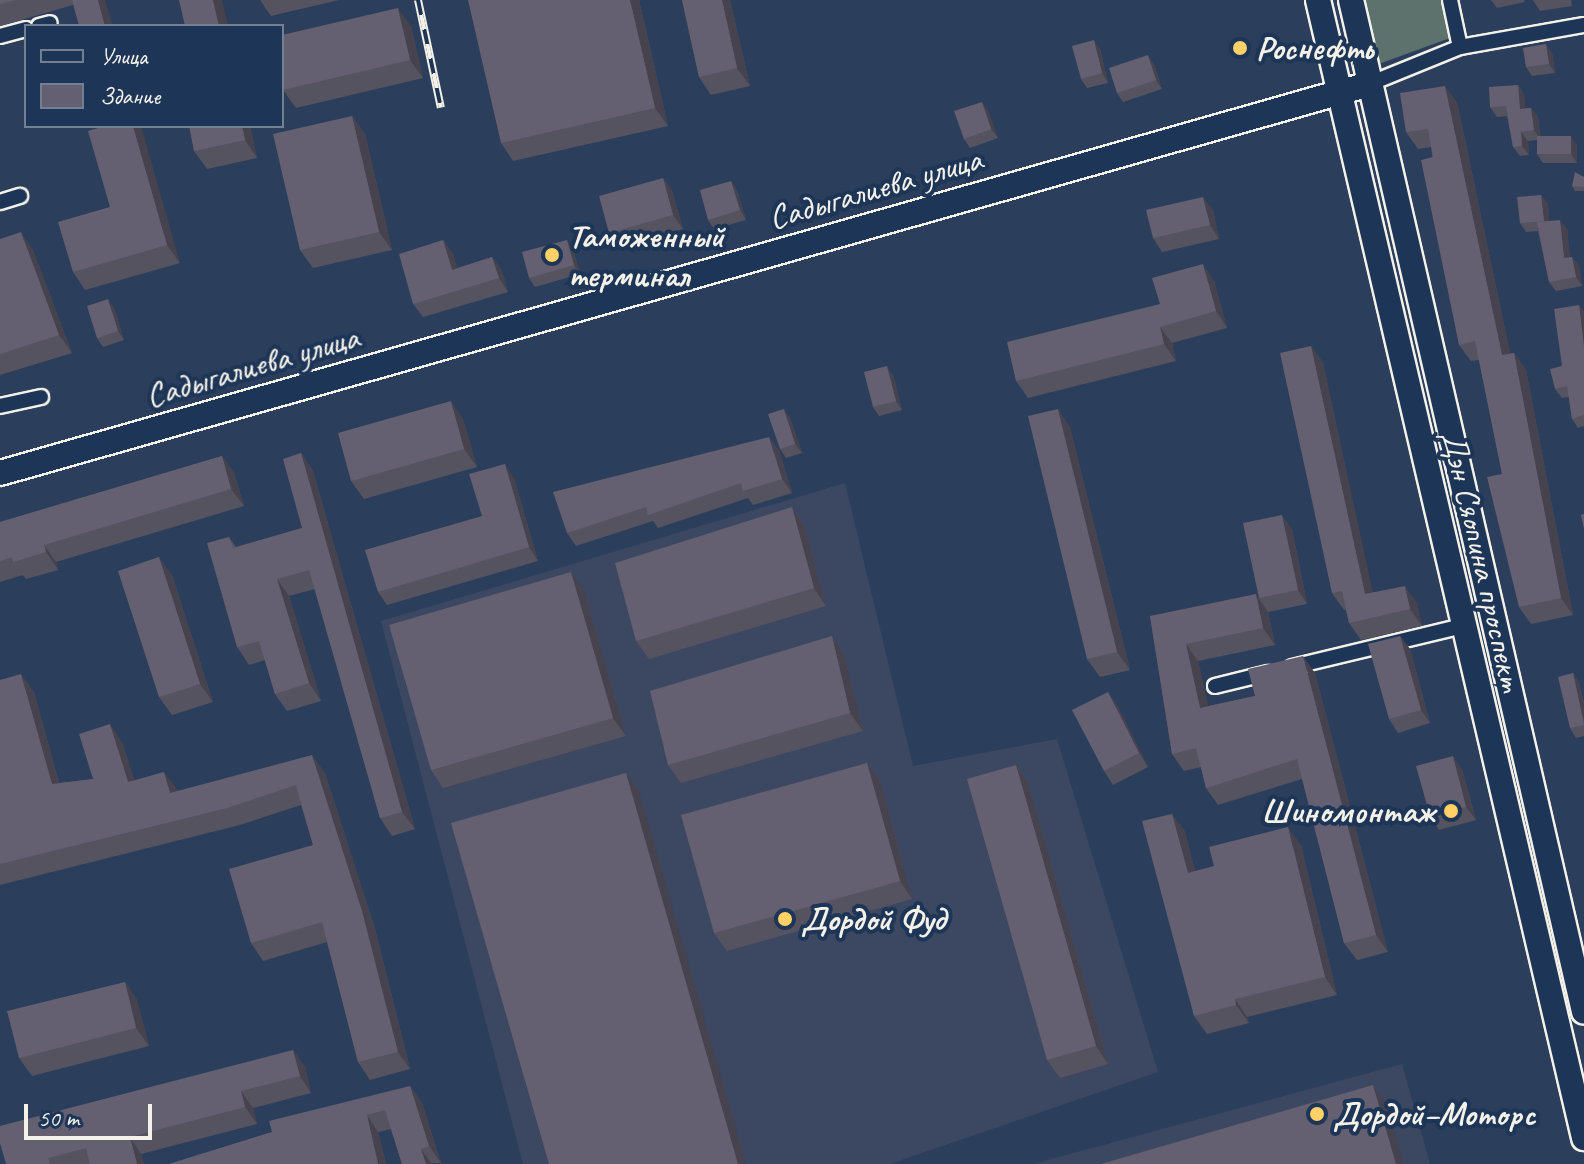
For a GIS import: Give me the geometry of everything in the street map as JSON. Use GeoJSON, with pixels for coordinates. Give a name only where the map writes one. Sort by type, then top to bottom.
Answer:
{"type":"FeatureCollection","features":[{"type":"Feature","properties":{"kind":"main road","name":"Дэн Сяопина проспект"},"geometry":{"type":"LineString","coordinates":[[1318,0],[1584,1138]]}},
{"type":"Feature","properties":{"kind":"main road","name":"Дэн Сяопина проспект"},"geometry":{"type":"LineString","coordinates":[[1351,0],[1584,1012]]}},
{"type":"Feature","properties":{"kind":"main road","name":"Садыгалиева улица"},"geometry":{"type":"LineString","coordinates":[[0,473],[1369,84]]}},
{"type":"Feature","properties":{"kind":"street"},"geometry":{"type":"LineString","coordinates":[[1450,0],[1460,47]]}},
{"type":"Feature","properties":{"kind":"street","name":"Садыгалиева улица"},"geometry":{"type":"LineString","coordinates":[[1369,84],[1460,47],[1584,25]]}},
{"type":"Feature","properties":{"kind":"street"},"geometry":{"type":"LineString","coordinates":[[0,36],[24,30]]}},
{"type":"Feature","properties":{"kind":"street"},"geometry":{"type":"LineString","coordinates":[[0,202],[20,196]]}},
{"type":"Feature","properties":{"kind":"street"},"geometry":{"type":"LineString","coordinates":[[0,406],[41,397]]}},
{"type":"Feature","properties":{"kind":"street"},"geometry":{"type":"LineString","coordinates":[[1215,686],[1463,626]]}},
{"type":"Feature","properties":{"kind":"shaded area","name":"Дордой Фуд"},"geometry":{"type":"Polygon","coordinates":[[[845,483],[913,766],[1057,739],[1158,1072],[890,1164],[523,1164],[381,621],[845,483]]]}},
{"type":"Feature","properties":{"kind":"shaded area","name":"Дордой–Моторс"},"geometry":{"type":"Polygon","coordinates":[[[1402,1064],[1430,1164],[1033,1164],[1402,1064]]]}},
{"type":"Feature","properties":{"kind":"green space"},"geometry":{"type":"Polygon","coordinates":[[[1360,0],[1441,0],[1450,38],[1376,65],[1360,0]]]}},
{"type":"Feature","properties":{"kind":"building"},"geometry":{"type":"Polygon","coordinates":[[[72,0],[98,0],[104,24],[78,24],[72,0]]]}},
{"type":"Feature","properties":{"kind":"building"},"geometry":{"type":"Polygon","coordinates":[[[179,0],[213,0],[219,24],[185,24],[179,0]]]}},
{"type":"Feature","properties":{"kind":"building"},"geometry":{"type":"Polygon","coordinates":[[[468,0],[630,0],[655,108],[501,143],[468,0]]]}},
{"type":"Feature","properties":{"kind":"building"},"geometry":{"type":"Polygon","coordinates":[[[682,0],[722,0],[737,68],[699,77],[682,0]]]}},
{"type":"Feature","properties":{"kind":"building"},"geometry":{"type":"Polygon","coordinates":[[[398,8],[410,60],[284,90],[284,35],[398,8]]]}},
{"type":"Feature","properties":{"kind":"building"},"geometry":{"type":"Polygon","coordinates":[[[1094,40],[1102,73],[1081,79],[1072,46],[1094,40]]]}},
{"type":"Feature","properties":{"kind":"building"},"geometry":{"type":"Polygon","coordinates":[[[1546,44],[1549,64],[1526,67],[1523,48],[1546,44]]]}},
{"type":"Feature","properties":{"kind":"building"},"geometry":{"type":"Polygon","coordinates":[[[1148,55],[1156,80],[1117,93],[1109,68],[1148,55]]]}},
{"type":"Feature","properties":{"kind":"building"},"geometry":{"type":"Polygon","coordinates":[[[1518,85],[1520,109],[1531,108],[1534,130],[1521,132],[1522,146],[1513,147],[1506,106],[1490,107],[1489,87],[1518,85]]]}},
{"type":"Feature","properties":{"kind":"building"},"geometry":{"type":"Polygon","coordinates":[[[1445,86],[1502,355],[1514,353],[1561,598],[1519,607],[1487,477],[1502,474],[1475,341],[1459,345],[1421,160],[1433,157],[1428,129],[1406,132],[1400,93],[1445,86]]]}},
{"type":"Feature","properties":{"kind":"building"},"geometry":{"type":"Polygon","coordinates":[[[982,102],[991,129],[964,139],[954,111],[982,102]]]}},
{"type":"Feature","properties":{"kind":"building"},"geometry":{"type":"Polygon","coordinates":[[[352,116],[379,232],[300,250],[273,134],[352,116]]]}},
{"type":"Feature","properties":{"kind":"building"},"geometry":{"type":"Polygon","coordinates":[[[134,128],[167,245],[73,272],[58,222],[110,207],[88,131],[134,128]]]}},
{"type":"Feature","properties":{"kind":"building"},"geometry":{"type":"Polygon","coordinates":[[[189,128],[242,128],[245,140],[194,151],[189,128]]]}},
{"type":"Feature","properties":{"kind":"building"},"geometry":{"type":"Polygon","coordinates":[[[1537,136],[1571,136],[1571,154],[1537,154],[1537,136]]]}},
{"type":"Feature","properties":{"kind":"building"},"geometry":{"type":"Polygon","coordinates":[[[1575,172],[1584,177],[1584,187],[1572,186],[1575,172]]]}},
{"type":"Feature","properties":{"kind":"building"},"geometry":{"type":"Polygon","coordinates":[[[663,178],[673,215],[609,233],[599,196],[663,178]]]}},
{"type":"Feature","properties":{"kind":"building"},"geometry":{"type":"Polygon","coordinates":[[[731,181],[740,210],[708,220],[700,190],[731,181]]]}},
{"type":"Feature","properties":{"kind":"building"},"geometry":{"type":"Polygon","coordinates":[[[1541,195],[1544,221],[1520,223],[1517,197],[1541,195]]]}},
{"type":"Feature","properties":{"kind":"building"},"geometry":{"type":"Polygon","coordinates":[[[1203,197],[1210,225],[1153,238],[1146,210],[1203,197]]]}},
{"type":"Feature","properties":{"kind":"building"},"geometry":{"type":"Polygon","coordinates":[[[1560,220],[1564,258],[1572,257],[1576,277],[1549,282],[1537,222],[1560,220]]]}},
{"type":"Feature","properties":{"kind":"building"},"geometry":{"type":"Polygon","coordinates":[[[21,232],[59,335],[0,354],[0,239],[21,232]]]}},
{"type":"Feature","properties":{"kind":"building"},"geometry":{"type":"Polygon","coordinates":[[[443,240],[452,270],[492,257],[499,278],[413,304],[399,254],[443,240]]]}},
{"type":"Feature","properties":{"kind":"building"},"geometry":{"type":"Polygon","coordinates":[[[567,240],[574,265],[529,278],[522,252],[567,240]]]}},
{"type":"Feature","properties":{"kind":"building"},"geometry":{"type":"Polygon","coordinates":[[[1203,264],[1216,311],[1160,327],[1164,344],[1016,381],[1007,342],[1160,304],[1152,278],[1203,264]]]}},
{"type":"Feature","properties":{"kind":"building"},"geometry":{"type":"Polygon","coordinates":[[[108,299],[118,331],[97,338],[87,306],[108,299]]]}},
{"type":"Feature","properties":{"kind":"building"},"geometry":{"type":"Polygon","coordinates":[[[1579,305],[1584,347],[1584,415],[1572,419],[1567,386],[1555,389],[1550,369],[1562,366],[1554,309],[1579,305]]]}},
{"type":"Feature","properties":{"kind":"building"},"geometry":{"type":"Polygon","coordinates":[[[1311,346],[1365,594],[1405,586],[1410,609],[1349,623],[1342,591],[1332,593],[1280,353],[1311,346]]]}},
{"type":"Feature","properties":{"kind":"building"},"geometry":{"type":"Polygon","coordinates":[[[887,366],[896,401],[873,407],[864,372],[887,366]]]}},
{"type":"Feature","properties":{"kind":"building"},"geometry":{"type":"Polygon","coordinates":[[[451,401],[464,449],[351,481],[338,433],[451,401]]]}},
{"type":"Feature","properties":{"kind":"building"},"geometry":{"type":"Polygon","coordinates":[[[784,409],[795,444],[780,449],[768,414],[784,409]]]}},
{"type":"Feature","properties":{"kind":"building"},"geometry":{"type":"Polygon","coordinates":[[[1058,409],[1117,652],[1087,659],[1028,416],[1058,409]]]}},
{"type":"Feature","properties":{"kind":"building"},"geometry":{"type":"Polygon","coordinates":[[[769,437],[782,479],[743,491],[741,483],[648,515],[646,507],[567,533],[553,492],[769,437]]]}},
{"type":"Feature","properties":{"kind":"building"},"geometry":{"type":"Polygon","coordinates":[[[301,453],[402,812],[380,818],[309,570],[277,579],[309,683],[275,694],[259,641],[237,647],[207,543],[229,537],[233,548],[302,528],[283,459],[301,453]]]}},
{"type":"Feature","properties":{"kind":"building"},"geometry":{"type":"Polygon","coordinates":[[[222,456],[231,489],[44,545],[46,552],[13,562],[12,557],[0,561],[0,522],[222,456]]]}},
{"type":"Feature","properties":{"kind":"building"},"geometry":{"type":"Polygon","coordinates":[[[505,464],[529,547],[378,592],[365,550],[482,516],[469,474],[505,464]]]}},
{"type":"Feature","properties":{"kind":"building"},"geometry":{"type":"Polygon","coordinates":[[[792,507],[814,588],[636,641],[615,563],[792,507]]]}},
{"type":"Feature","properties":{"kind":"building"},"geometry":{"type":"Polygon","coordinates":[[[1282,515],[1298,590],[1259,598],[1243,523],[1282,515]]]}},
{"type":"Feature","properties":{"kind":"building"},"geometry":{"type":"Polygon","coordinates":[[[159,557],[200,684],[159,697],[118,571],[159,557]]]}},
{"type":"Feature","properties":{"kind":"building"},"geometry":{"type":"Polygon","coordinates":[[[571,572],[613,718],[431,770],[389,625],[571,572]]]}},
{"type":"Feature","properties":{"kind":"building"},"geometry":{"type":"Polygon","coordinates":[[[1256,594],[1263,628],[1186,644],[1200,708],[1255,696],[1248,669],[1303,656],[1376,935],[1344,943],[1297,759],[1206,788],[1196,748],[1172,754],[1150,616],[1256,594]]]}},
{"type":"Feature","properties":{"kind":"building"},"geometry":{"type":"Polygon","coordinates":[[[832,636],[850,713],[668,765],[650,691],[832,636]]]}},
{"type":"Feature","properties":{"kind":"building"},"geometry":{"type":"Polygon","coordinates":[[[1400,636],[1421,710],[1389,719],[1368,644],[1400,636]]]}},
{"type":"Feature","properties":{"kind":"building"},"geometry":{"type":"Polygon","coordinates":[[[1573,673],[1584,725],[1570,728],[1558,677],[1573,673]]]}},
{"type":"Feature","properties":{"kind":"building"},"geometry":{"type":"Polygon","coordinates":[[[21,674],[52,784],[93,779],[79,734],[110,724],[128,782],[164,772],[170,793],[312,755],[362,911],[398,1052],[358,1062],[322,922],[251,943],[229,869],[313,845],[296,785],[227,808],[0,864],[0,680],[21,674]]]}},
{"type":"Feature","properties":{"kind":"building"},"geometry":{"type":"Polygon","coordinates":[[[1108,692],[1139,753],[1104,771],[1072,710],[1108,692]]]}},
{"type":"Feature","properties":{"kind":"building"},"geometry":{"type":"Polygon","coordinates":[[[1453,756],[1466,807],[1430,816],[1416,766],[1453,756]]]}},
{"type":"Feature","properties":{"kind":"building"},"geometry":{"type":"Polygon","coordinates":[[[867,763],[900,881],[714,933],[681,815],[867,763]]]}},
{"type":"Feature","properties":{"kind":"building"},"geometry":{"type":"Polygon","coordinates":[[[1016,765],[1096,1046],[1047,1060],[967,779],[1016,765]]]}},
{"type":"Feature","properties":{"kind":"building"},"geometry":{"type":"Polygon","coordinates":[[[626,773],[738,1164],[549,1164],[451,823],[626,773]]]}},
{"type":"Feature","properties":{"kind":"building"},"geometry":{"type":"Polygon","coordinates":[[[1172,814],[1188,873],[1214,866],[1209,847],[1288,827],[1325,977],[1235,999],[1236,1005],[1194,1016],[1142,821],[1172,814]]]}},
{"type":"Feature","properties":{"kind":"building"},"geometry":{"type":"Polygon","coordinates":[[[125,982],[136,1028],[19,1058],[7,1011],[125,982]]]}},
{"type":"Feature","properties":{"kind":"building"},"geometry":{"type":"Polygon","coordinates":[[[293,1050],[300,1076],[241,1091],[245,1107],[130,1137],[137,1164],[90,1164],[86,1148],[48,1158],[50,1164],[6,1164],[0,1143],[0,1126],[293,1050]]]}},
{"type":"Feature","properties":{"kind":"building"},"geometry":{"type":"Polygon","coordinates":[[[1373,1085],[1396,1164],[1101,1164],[1373,1085]]]}},
{"type":"Feature","properties":{"kind":"building"},"geometry":{"type":"Polygon","coordinates":[[[410,1086],[429,1146],[421,1149],[426,1164],[402,1164],[385,1110],[367,1115],[378,1164],[169,1164],[272,1132],[269,1121],[410,1086]]]}},
{"type":"Feature","properties":{"kind":"railway"},"geometry":{"type":"LineString","coordinates":[[418,0],[441,108]]}},
{"type":"Feature","properties":{"kind":"place","name":"Роснефть"},"geometry":{"type":"Point","coordinates":[1240,48]}},
{"type":"Feature","properties":{"kind":"place","name":"Таможенный терминал"},"geometry":{"type":"Point","coordinates":[552,255]}},
{"type":"Feature","properties":{"kind":"place","name":"Шиномонтаж"},"geometry":{"type":"Point","coordinates":[1451,811]}},
{"type":"Feature","properties":{"kind":"place","name":"Дордой Фуд"},"geometry":{"type":"Point","coordinates":[785,919]}},
{"type":"Feature","properties":{"kind":"place","name":"Дордой–Моторс"},"geometry":{"type":"Point","coordinates":[1317,1114]}}]}
